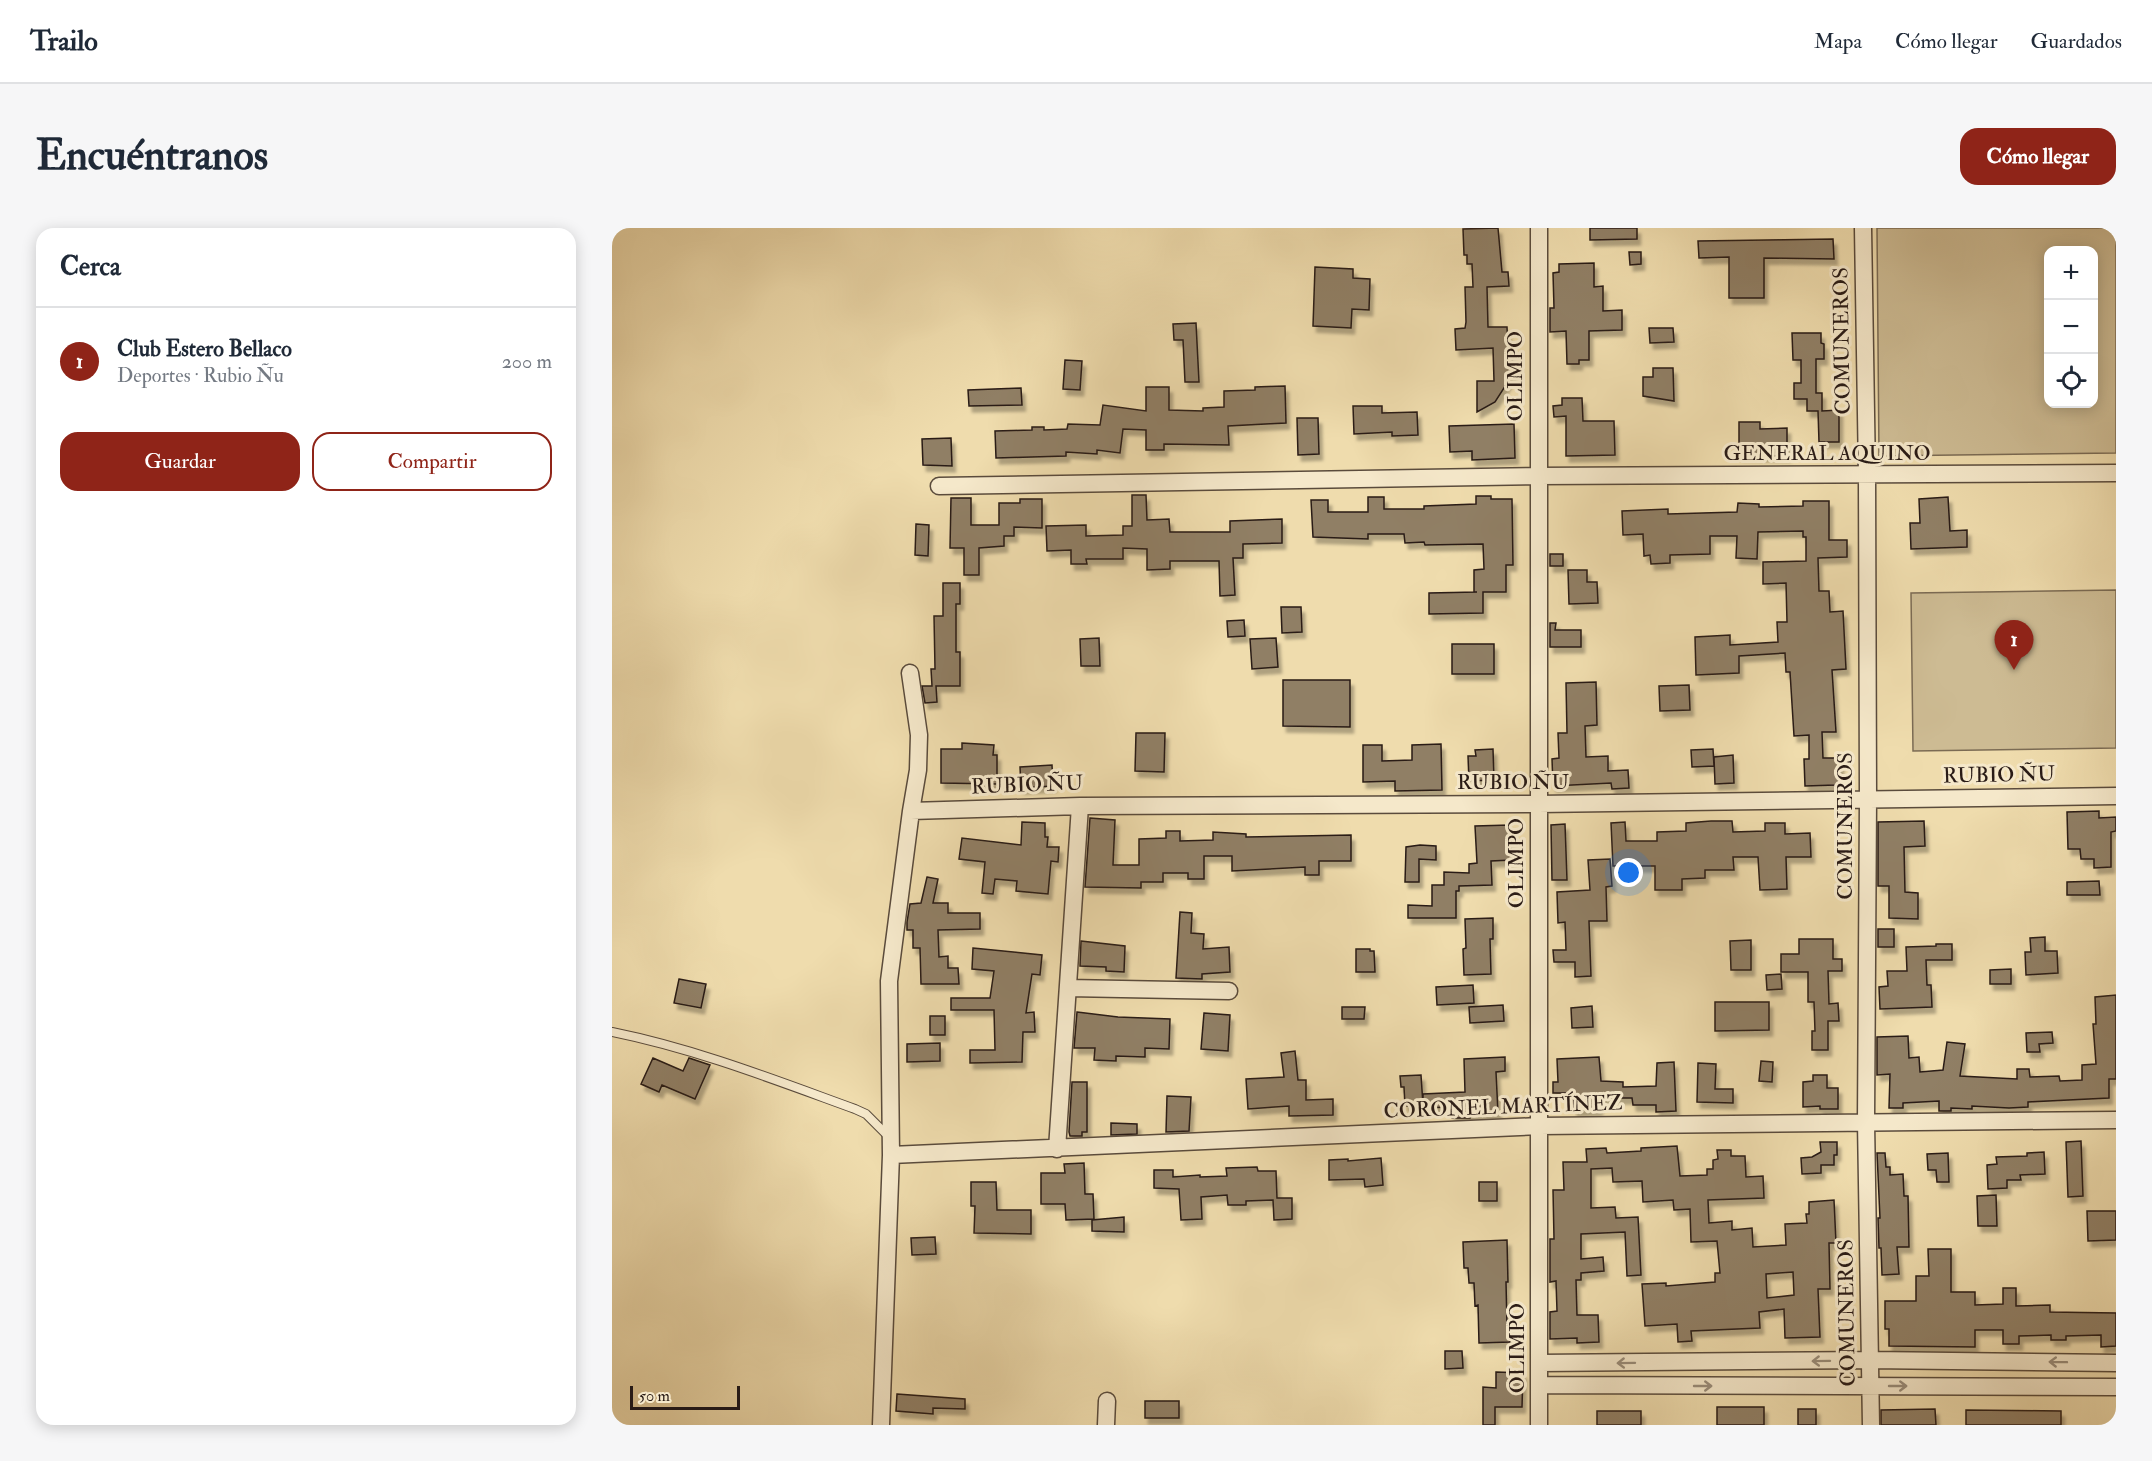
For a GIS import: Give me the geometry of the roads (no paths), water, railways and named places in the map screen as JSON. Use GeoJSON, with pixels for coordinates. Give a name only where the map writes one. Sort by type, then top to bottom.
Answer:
{"type":"FeatureCollection","features":[{"type":"Feature","properties":{"kind":"street","name":"OLIMPO"},"geometry":{"type":"LineString","coordinates":[[1539,228],[1537,476],[1539,1425]]}},
{"type":"Feature","properties":{"kind":"street","name":"COMUNEROS"},"geometry":{"type":"LineString","coordinates":[[1863,228],[1867,476],[1866,1122],[1871,1425]]}},
{"type":"Feature","properties":{"kind":"street","name":"GENERAL AQUINO"},"geometry":{"type":"LineString","coordinates":[[939,486],[1537,476],[2116,474]]}},
{"type":"Feature","properties":{"kind":"street"},"geometry":{"type":"LineString","coordinates":[[881,1425],[891,1147],[889,981],[918,770],[919,735],[910,673]]}},
{"type":"Feature","properties":{"kind":"street","name":"RUBIO ÑU"},"geometry":{"type":"LineString","coordinates":[[911,811],[1080,806],[1538,804],[2116,796]]}},
{"type":"Feature","properties":{"kind":"street"},"geometry":{"type":"LineString","coordinates":[[1057,1149],[1080,806]]}},
{"type":"Feature","properties":{"kind":"street"},"geometry":{"type":"LineString","coordinates":[[1068,988],[1229,991]]}},
{"type":"Feature","properties":{"kind":"street","name":"CORONEL MARTÍNEZ"},"geometry":{"type":"LineString","coordinates":[[891,1147],[1057,1149],[1540,1126],[2116,1120]]}},
{"type":"Feature","properties":{"kind":"street"},"geometry":{"type":"LineString","coordinates":[[1540,1364],[1870,1360],[2116,1363]]}},
{"type":"Feature","properties":{"kind":"street"},"geometry":{"type":"LineString","coordinates":[[1540,1385],[2116,1387]]}},
{"type":"Feature","properties":{"kind":"street"},"geometry":{"type":"LineString","coordinates":[[1106,1425],[1107,1401]]}},
{"type":"Feature","properties":{"kind":"lane"},"geometry":{"type":"LineString","coordinates":[[612,1032],[663,1042],[855,1109],[866,1114],[891,1147]]}},
{"type":"Feature","properties":{"kind":"place","name":"Club Estero Bellaco"},"geometry":{"type":"Point","coordinates":[2014,670]}}]}
